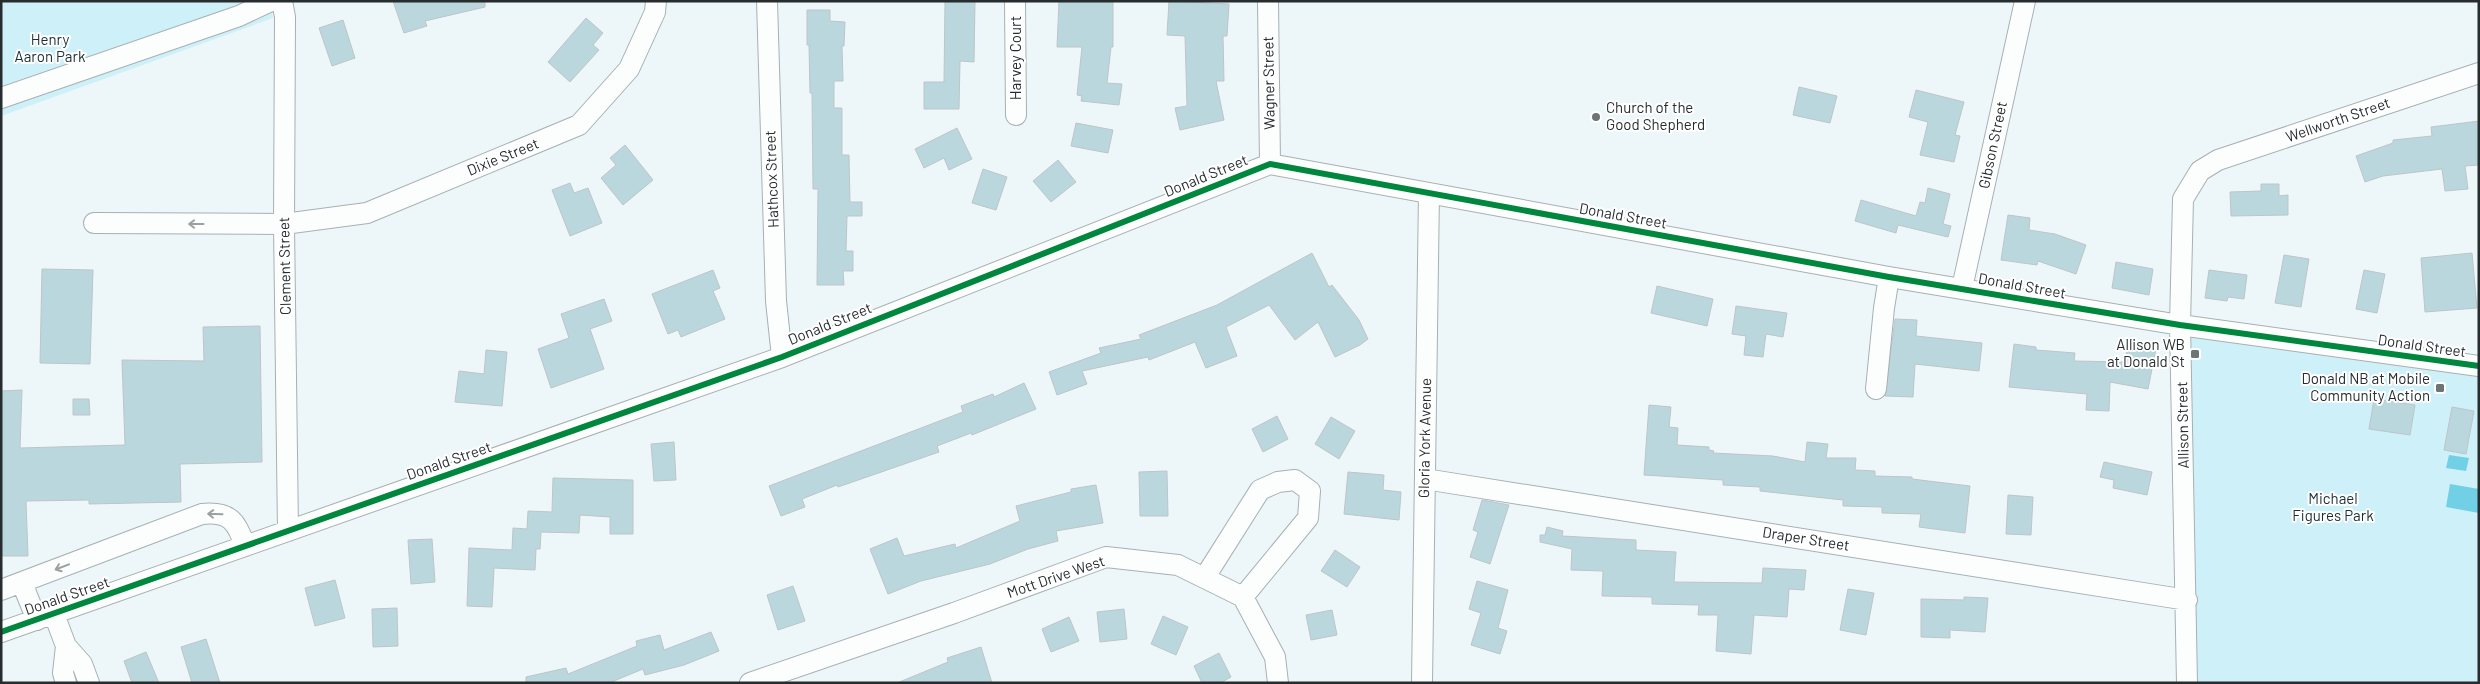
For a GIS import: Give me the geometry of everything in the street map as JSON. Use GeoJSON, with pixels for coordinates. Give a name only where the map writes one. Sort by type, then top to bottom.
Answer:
{"type":"FeatureCollection","features":[{"type":"Feature","properties":{"kind":"street"},"geometry":{"type":"LineString","coordinates":[[1,98],[239,16],[271,1]]}},
{"type":"Feature","properties":{"kind":"street","name":"Clement Street"},"geometry":{"type":"LineString","coordinates":[[282,1],[285,17],[284,224],[288,531]]}},
{"type":"Feature","properties":{"kind":"street","name":"Dixie Street"},"geometry":{"type":"LineString","coordinates":[[102,223],[284,224],[367,213],[579,125],[629,69],[655,12],[656,1]]}},
{"type":"Feature","properties":{"kind":"street","name":"Hathcox Street"},"geometry":{"type":"LineString","coordinates":[[767,1],[776,301],[782,357]]}},
{"type":"Feature","properties":{"kind":"street","name":"Harvey Court"},"geometry":{"type":"LineString","coordinates":[[1015,1],[1016,115]]}},
{"type":"Feature","properties":{"kind":"street","name":"Wagner Street"},"geometry":{"type":"LineString","coordinates":[[1268,1],[1270,164]]}},
{"type":"Feature","properties":{"kind":"street","name":"Gibson Street"},"geometry":{"type":"LineString","coordinates":[[1962,288],[2025,1]]}},
{"type":"Feature","properties":{"kind":"street","name":"Wellworth Street"},"geometry":{"type":"LineString","coordinates":[[2200,171],[2218,160],[2479,73]]}},
{"type":"Feature","properties":{"kind":"street","name":"Donald Street"},"geometry":{"type":"LineString","coordinates":[[1,632],[782,357],[1270,164],[1889,277],[2180,325],[2479,366]]}},
{"type":"Feature","properties":{"kind":"street","name":"Allison Street"},"geometry":{"type":"LineString","coordinates":[[2187,683],[2187,600],[2180,325],[2183,199],[2200,171]]}},
{"type":"Feature","properties":{"kind":"street","name":"Gloria York Avenue"},"geometry":{"type":"LineString","coordinates":[[1422,683],[1429,193]]}},
{"type":"Feature","properties":{"kind":"street"},"geometry":{"type":"LineString","coordinates":[[1876,389],[1889,277]]}},
{"type":"Feature","properties":{"kind":"street","name":"Draper Street"},"geometry":{"type":"LineString","coordinates":[[1425,479],[2187,600]]}},
{"type":"Feature","properties":{"kind":"street"},"geometry":{"type":"LineString","coordinates":[[1205,577],[1260,490],[1278,482],[1295,480],[1310,491],[1308,518],[1243,598],[1275,657],[1278,683]]}},
{"type":"Feature","properties":{"kind":"street"},"geometry":{"type":"LineString","coordinates":[[1,590],[202,514],[223,514],[233,521],[240,530],[245,546]]}},
{"type":"Feature","properties":{"kind":"street","name":"Mott Drive West"},"geometry":{"type":"LineString","coordinates":[[750,683],[954,613],[1106,557],[1178,565],[1205,577],[1243,598]]}},
{"type":"Feature","properties":{"kind":"street"},"geometry":{"type":"LineString","coordinates":[[22,583],[66,646],[82,664],[89,683]]}},
{"type":"Feature","properties":{"kind":"street"},"geometry":{"type":"LineString","coordinates":[[66,646],[63,673],[66,683]]}},
{"type":"Feature","properties":{"kind":"green space","name":"Henry Aaron Park"},"geometry":{"type":"Polygon","coordinates":[[[1,1],[270,1],[273,18],[1,116],[1,1]]]}},
{"type":"Feature","properties":{"kind":"green space","name":"Michael Figures Park"},"geometry":{"type":"Polygon","coordinates":[[[2186,331],[2479,371],[2479,683],[2189,683],[2186,331]]]}},
{"type":"Feature","properties":{"kind":"water"},"geometry":{"type":"Polygon","coordinates":[[[2449,455],[2469,458],[2466,471],[2446,468],[2449,455]]]}},
{"type":"Feature","properties":{"kind":"water"},"geometry":{"type":"Polygon","coordinates":[[[2450,484],[2479,489],[2479,513],[2446,507],[2450,484]]]}},
{"type":"Feature","properties":{"kind":"building"},"geometry":{"type":"Polygon","coordinates":[[[393,1],[485,1],[485,7],[425,21],[427,26],[404,33],[393,1]]]}},
{"type":"Feature","properties":{"kind":"building"},"geometry":{"type":"Polygon","coordinates":[[[945,1],[975,1],[974,62],[960,61],[959,109],[924,109],[924,82],[944,82],[945,1]]]}},
{"type":"Feature","properties":{"kind":"building"},"geometry":{"type":"Polygon","coordinates":[[[1059,1],[1113,1],[1113,47],[1111,47],[1107,83],[1122,84],[1119,105],[1081,101],[1082,96],[1077,95],[1082,47],[1057,47],[1059,1]]]}},
{"type":"Feature","properties":{"kind":"building"},"geometry":{"type":"Polygon","coordinates":[[[1169,1],[1229,4],[1227,36],[1223,36],[1224,81],[1216,81],[1224,120],[1180,130],[1175,108],[1187,106],[1185,36],[1167,35],[1169,1]]]}},
{"type":"Feature","properties":{"kind":"building"},"geometry":{"type":"Polygon","coordinates":[[[807,10],[830,10],[830,21],[845,22],[844,46],[842,46],[843,81],[834,81],[834,108],[842,108],[842,155],[849,155],[850,202],[862,202],[862,216],[847,216],[846,251],[853,251],[853,271],[843,271],[844,285],[817,285],[818,189],[813,189],[812,93],[810,93],[809,45],[807,45],[807,10]]]}},
{"type":"Feature","properties":{"kind":"building"},"geometry":{"type":"Polygon","coordinates":[[[586,18],[603,33],[593,45],[599,50],[570,82],[548,62],[586,18]]]}},
{"type":"Feature","properties":{"kind":"building"},"geometry":{"type":"Polygon","coordinates":[[[343,20],[355,58],[332,66],[319,28],[343,20]]]}},
{"type":"Feature","properties":{"kind":"building"},"geometry":{"type":"Polygon","coordinates":[[[1799,87],[1837,96],[1830,123],[1793,115],[1799,87]]]}},
{"type":"Feature","properties":{"kind":"building"},"geometry":{"type":"Polygon","coordinates":[[[1916,90],[1964,102],[1955,135],[1960,136],[1954,162],[1920,155],[1928,122],[1909,117],[1916,90]]]}},
{"type":"Feature","properties":{"kind":"building"},"geometry":{"type":"Polygon","coordinates":[[[2479,121],[2479,165],[2465,166],[2468,189],[2445,191],[2442,169],[2383,176],[2365,182],[2356,156],[2393,143],[2393,140],[2432,136],[2431,127],[2479,121]]]}},
{"type":"Feature","properties":{"kind":"building"},"geometry":{"type":"Polygon","coordinates":[[[1076,123],[1113,130],[1108,153],[1071,146],[1076,123]]]}},
{"type":"Feature","properties":{"kind":"building"},"geometry":{"type":"Polygon","coordinates":[[[957,128],[972,159],[949,170],[944,158],[924,168],[915,149],[957,128]]]}},
{"type":"Feature","properties":{"kind":"building"},"geometry":{"type":"Polygon","coordinates":[[[625,145],[653,180],[623,205],[601,178],[616,165],[610,158],[625,145]]]}},
{"type":"Feature","properties":{"kind":"building"},"geometry":{"type":"Polygon","coordinates":[[[1058,160],[1076,182],[1051,202],[1033,181],[1058,160]]]}},
{"type":"Feature","properties":{"kind":"building"},"geometry":{"type":"Polygon","coordinates":[[[983,169],[1007,177],[996,210],[972,203],[983,169]]]}},
{"type":"Feature","properties":{"kind":"building"},"geometry":{"type":"Polygon","coordinates":[[[570,183],[574,193],[588,188],[602,223],[570,236],[552,190],[570,183]]]}},
{"type":"Feature","properties":{"kind":"building"},"geometry":{"type":"Polygon","coordinates":[[[2261,184],[2279,184],[2279,196],[2288,195],[2288,215],[2231,216],[2230,192],[2261,191],[2261,184]]]}},
{"type":"Feature","properties":{"kind":"building"},"geometry":{"type":"Polygon","coordinates":[[[1928,188],[1950,194],[1943,224],[1951,226],[1948,237],[1898,225],[1896,233],[1855,221],[1861,200],[1916,216],[1920,202],[1925,203],[1928,188]]]}},
{"type":"Feature","properties":{"kind":"building"},"geometry":{"type":"Polygon","coordinates":[[[2008,215],[2030,218],[2029,230],[2055,234],[2086,245],[2076,274],[2038,261],[2037,265],[2001,260],[2008,215]]]}},
{"type":"Feature","properties":{"kind":"building"},"geometry":{"type":"Polygon","coordinates":[[[1312,253],[1329,287],[1332,285],[1359,320],[1368,339],[1360,345],[1335,357],[1318,322],[1295,340],[1269,305],[1226,327],[1237,356],[1206,368],[1195,342],[1149,360],[1148,357],[1082,371],[1087,384],[1057,395],[1049,372],[1101,353],[1099,348],[1141,339],[1139,335],[1217,305],[1312,253]]]}},
{"type":"Feature","properties":{"kind":"building"},"geometry":{"type":"Polygon","coordinates":[[[2472,253],[2477,308],[2425,312],[2421,258],[2472,253]]]}},
{"type":"Feature","properties":{"kind":"building"},"geometry":{"type":"Polygon","coordinates":[[[2284,255],[2309,259],[2301,307],[2275,303],[2284,255]]]}},
{"type":"Feature","properties":{"kind":"building"},"geometry":{"type":"Polygon","coordinates":[[[2116,262],[2153,269],[2149,295],[2112,288],[2116,262]]]}},
{"type":"Feature","properties":{"kind":"building"},"geometry":{"type":"Polygon","coordinates":[[[42,269],[93,270],[90,364],[40,363],[42,269]]]}},
{"type":"Feature","properties":{"kind":"building"},"geometry":{"type":"Polygon","coordinates":[[[713,270],[720,288],[713,291],[725,319],[681,337],[678,330],[668,334],[652,294],[713,270]]]}},
{"type":"Feature","properties":{"kind":"building"},"geometry":{"type":"Polygon","coordinates":[[[2209,270],[2247,275],[2244,299],[2228,297],[2227,301],[2205,298],[2209,270]]]}},
{"type":"Feature","properties":{"kind":"building"},"geometry":{"type":"Polygon","coordinates":[[[2364,270],[2385,274],[2377,313],[2356,309],[2364,270]]]}},
{"type":"Feature","properties":{"kind":"building"},"geometry":{"type":"Polygon","coordinates":[[[1657,286],[1713,299],[1707,326],[1651,313],[1657,286]]]}},
{"type":"Feature","properties":{"kind":"building"},"geometry":{"type":"Polygon","coordinates":[[[604,299],[612,321],[590,329],[604,369],[551,388],[538,349],[569,338],[561,314],[604,299]]]}},
{"type":"Feature","properties":{"kind":"building"},"geometry":{"type":"Polygon","coordinates":[[[1736,306],[1787,313],[1783,337],[1766,334],[1763,357],[1744,355],[1746,336],[1732,334],[1736,306]]]}},
{"type":"Feature","properties":{"kind":"building"},"geometry":{"type":"Polygon","coordinates":[[[1895,319],[1917,320],[1916,336],[1982,343],[1979,371],[1915,364],[1913,397],[1885,396],[1895,319]]]}},
{"type":"Feature","properties":{"kind":"building"},"geometry":{"type":"Polygon","coordinates":[[[260,326],[262,462],[180,464],[181,502],[89,504],[89,500],[26,501],[28,556],[1,556],[1,391],[22,390],[20,448],[125,445],[122,360],[204,361],[203,327],[260,326]]]}},
{"type":"Feature","properties":{"kind":"building"},"geometry":{"type":"Polygon","coordinates":[[[2014,344],[2036,347],[2036,350],[2075,353],[2074,361],[2125,362],[2128,344],[2156,349],[2148,389],[2110,382],[2109,411],[2086,410],[2087,394],[2009,387],[2014,344]]]}},
{"type":"Feature","properties":{"kind":"building"},"geometry":{"type":"Polygon","coordinates":[[[486,350],[507,352],[502,406],[455,402],[459,371],[484,374],[486,350]]]}},
{"type":"Feature","properties":{"kind":"building"},"geometry":{"type":"Polygon","coordinates":[[[1024,383],[1036,409],[972,435],[971,433],[937,446],[939,452],[838,487],[837,485],[802,499],[805,507],[781,516],[769,486],[963,412],[961,406],[993,394],[994,397],[1024,383]]]}},
{"type":"Feature","properties":{"kind":"building"},"geometry":{"type":"Polygon","coordinates":[[[73,399],[89,399],[90,415],[73,415],[73,399]]]}},
{"type":"Feature","properties":{"kind":"building"},"geometry":{"type":"Polygon","coordinates":[[[2374,399],[2415,405],[2410,435],[2369,429],[2374,399]]]}},
{"type":"Feature","properties":{"kind":"building"},"geometry":{"type":"Polygon","coordinates":[[[1649,405],[1671,407],[1669,427],[1678,428],[1677,445],[1709,447],[1709,450],[1714,451],[1713,453],[1773,456],[1805,462],[1807,442],[1828,444],[1826,458],[1856,458],[1855,470],[1875,471],[1875,476],[1912,477],[1912,479],[1970,486],[1965,533],[1919,527],[1921,514],[1882,513],[1882,507],[1843,506],[1843,500],[1760,491],[1760,487],[1723,485],[1723,480],[1644,475],[1649,405]]]}},
{"type":"Feature","properties":{"kind":"building"},"geometry":{"type":"Polygon","coordinates":[[[2452,407],[2474,411],[2466,454],[2444,450],[2452,407]]]}},
{"type":"Feature","properties":{"kind":"building"},"geometry":{"type":"Polygon","coordinates":[[[1277,416],[1288,439],[1263,452],[1252,429],[1277,416]]]}},
{"type":"Feature","properties":{"kind":"building"},"geometry":{"type":"Polygon","coordinates":[[[1331,417],[1355,431],[1339,459],[1315,444],[1331,417]]]}},
{"type":"Feature","properties":{"kind":"building"},"geometry":{"type":"Polygon","coordinates":[[[674,442],[676,480],[654,481],[651,444],[674,442]]]}},
{"type":"Feature","properties":{"kind":"building"},"geometry":{"type":"Polygon","coordinates":[[[2104,462],[2152,472],[2147,495],[2113,488],[2114,480],[2100,477],[2104,462]]]}},
{"type":"Feature","properties":{"kind":"building"},"geometry":{"type":"Polygon","coordinates":[[[1167,471],[1168,516],[1140,516],[1139,472],[1167,471]]]}},
{"type":"Feature","properties":{"kind":"building"},"geometry":{"type":"Polygon","coordinates":[[[1348,472],[1384,475],[1383,490],[1401,492],[1399,520],[1344,514],[1348,472]]]}},
{"type":"Feature","properties":{"kind":"building"},"geometry":{"type":"Polygon","coordinates":[[[553,478],[633,480],[633,534],[610,534],[610,517],[580,515],[579,533],[541,532],[540,549],[536,549],[535,570],[494,568],[492,607],[467,606],[469,548],[512,550],[513,528],[527,529],[528,511],[552,512],[553,478]]]}},
{"type":"Feature","properties":{"kind":"building"},"geometry":{"type":"Polygon","coordinates":[[[1096,485],[1103,523],[1056,531],[1058,541],[1028,549],[990,564],[921,581],[888,594],[870,549],[897,538],[904,556],[955,544],[956,548],[1020,521],[1016,506],[1071,492],[1071,489],[1096,485]]]}},
{"type":"Feature","properties":{"kind":"building"},"geometry":{"type":"Polygon","coordinates":[[[2008,495],[2033,497],[2031,535],[2006,534],[2008,495]]]}},
{"type":"Feature","properties":{"kind":"building"},"geometry":{"type":"Polygon","coordinates":[[[1482,500],[1509,505],[1490,564],[1470,557],[1478,532],[1473,530],[1482,500]]]}},
{"type":"Feature","properties":{"kind":"building"},"geometry":{"type":"Polygon","coordinates":[[[1547,527],[1563,531],[1562,536],[1636,540],[1636,550],[1676,552],[1674,582],[1762,583],[1763,568],[1806,570],[1804,590],[1789,589],[1787,617],[1754,615],[1751,654],[1716,651],[1718,615],[1698,615],[1699,605],[1652,604],[1652,597],[1602,596],[1603,571],[1571,570],[1572,549],[1540,542],[1540,535],[1545,535],[1547,527]]]}},
{"type":"Feature","properties":{"kind":"building"},"geometry":{"type":"Polygon","coordinates":[[[432,539],[435,582],[411,584],[408,540],[432,539]]]}},
{"type":"Feature","properties":{"kind":"building"},"geometry":{"type":"Polygon","coordinates":[[[1335,550],[1360,567],[1347,587],[1321,571],[1335,550]]]}},
{"type":"Feature","properties":{"kind":"building"},"geometry":{"type":"Polygon","coordinates":[[[335,580],[345,618],[315,626],[305,588],[335,580]]]}},
{"type":"Feature","properties":{"kind":"building"},"geometry":{"type":"Polygon","coordinates":[[[1477,581],[1508,590],[1498,628],[1507,631],[1500,654],[1471,645],[1481,613],[1469,609],[1477,581]]]}},
{"type":"Feature","properties":{"kind":"building"},"geometry":{"type":"Polygon","coordinates":[[[793,586],[805,621],[778,630],[767,595],[793,586]]]}},
{"type":"Feature","properties":{"kind":"building"},"geometry":{"type":"Polygon","coordinates":[[[1848,589],[1874,593],[1866,635],[1840,630],[1848,589]]]}},
{"type":"Feature","properties":{"kind":"building"},"geometry":{"type":"Polygon","coordinates":[[[1964,597],[1988,598],[1985,632],[1950,630],[1950,638],[1921,637],[1921,599],[1964,600],[1964,597]]]}},
{"type":"Feature","properties":{"kind":"building"},"geometry":{"type":"Polygon","coordinates":[[[397,608],[398,646],[373,647],[372,609],[397,608]]]}},
{"type":"Feature","properties":{"kind":"building"},"geometry":{"type":"Polygon","coordinates":[[[1124,609],[1127,639],[1100,642],[1097,612],[1124,609]]]}},
{"type":"Feature","properties":{"kind":"building"},"geometry":{"type":"Polygon","coordinates":[[[1332,610],[1337,635],[1311,640],[1306,615],[1332,610]]]}},
{"type":"Feature","properties":{"kind":"building"},"geometry":{"type":"Polygon","coordinates":[[[1163,616],[1188,627],[1176,655],[1151,644],[1163,616]]]}},
{"type":"Feature","properties":{"kind":"building"},"geometry":{"type":"Polygon","coordinates":[[[1069,617],[1079,641],[1051,652],[1042,629],[1069,617]]]}},
{"type":"Feature","properties":{"kind":"building"},"geometry":{"type":"Polygon","coordinates":[[[711,632],[719,651],[684,665],[645,675],[643,669],[609,683],[526,683],[526,677],[566,668],[568,674],[637,646],[636,641],[660,635],[664,650],[711,632]]]}},
{"type":"Feature","properties":{"kind":"building"},"geometry":{"type":"Polygon","coordinates":[[[206,639],[220,683],[192,683],[181,647],[206,639]]]}},
{"type":"Feature","properties":{"kind":"building"},"geometry":{"type":"Polygon","coordinates":[[[981,647],[992,683],[897,683],[948,662],[947,658],[981,647]]]}},
{"type":"Feature","properties":{"kind":"building"},"geometry":{"type":"Polygon","coordinates":[[[146,652],[159,683],[132,683],[124,661],[146,652]]]}},
{"type":"Feature","properties":{"kind":"building"},"geometry":{"type":"Polygon","coordinates":[[[1219,653],[1231,677],[1220,683],[1202,683],[1194,666],[1219,653]]]}},
{"type":"Feature","properties":{"kind":"cycle path"},"geometry":{"type":"LineString","coordinates":[[1,632],[782,357],[1270,164],[1889,277],[2180,325],[2479,366]]}},
{"type":"Feature","properties":{"kind":"place","name":"Church of the Good Shepherd"},"geometry":{"type":"Point","coordinates":[1596,117]}},
{"type":"Feature","properties":{"kind":"place","name":"Allison WB at Donald St"},"geometry":{"type":"Point","coordinates":[2195,354]}},
{"type":"Feature","properties":{"kind":"place","name":"Donald NB at Mobile Community Action"},"geometry":{"type":"Point","coordinates":[2440,388]}}]}
